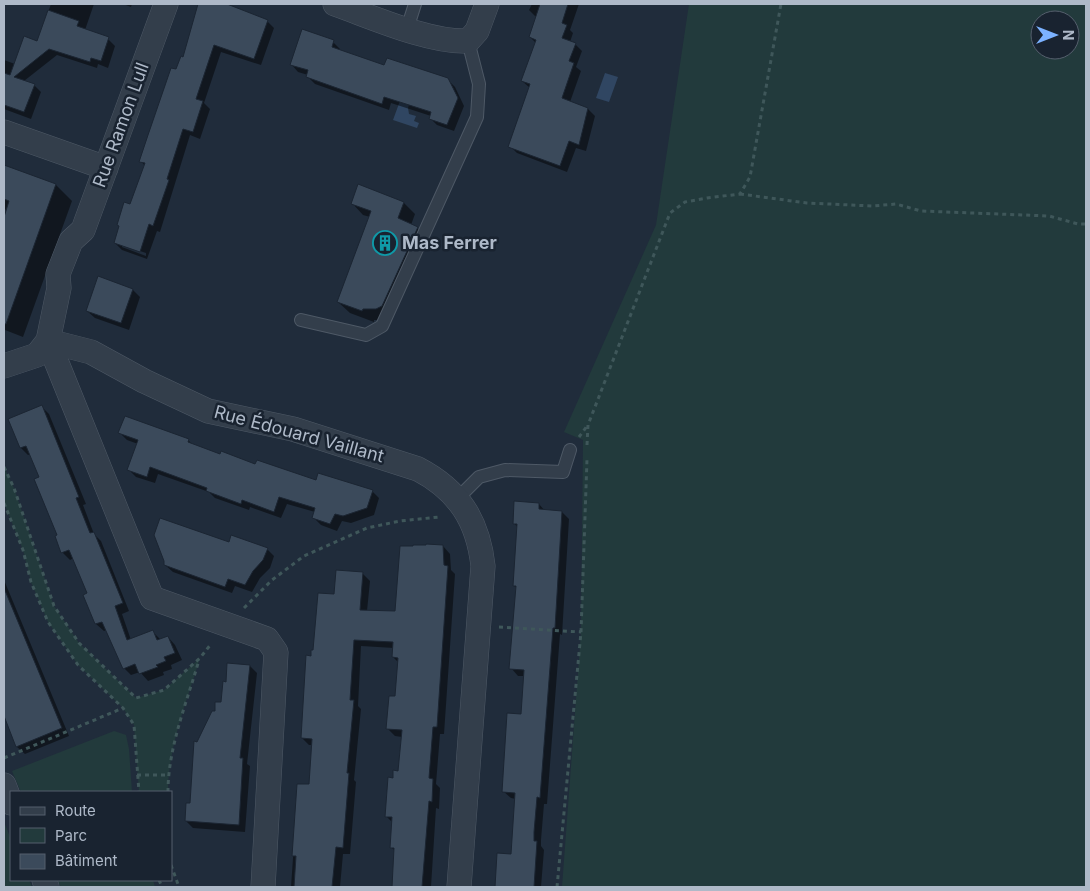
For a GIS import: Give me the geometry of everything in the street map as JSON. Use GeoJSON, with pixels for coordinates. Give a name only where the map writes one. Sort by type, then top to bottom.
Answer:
{"type":"FeatureCollection","features":[{"type":"Feature","properties":{"kind":"street","name":"Rue Ramon Lull"},"geometry":{"type":"LineString","coordinates":[[48,341],[59,288],[58,274],[71,242],[83,230],[166,4]]}},
{"type":"Feature","properties":{"kind":"street"},"geometry":{"type":"LineString","coordinates":[[335,4],[407,29],[454,42],[468,41],[477,31],[487,4]]}},
{"type":"Feature","properties":{"kind":"street"},"geometry":{"type":"LineString","coordinates":[[4,132],[106,168]]}},
{"type":"Feature","properties":{"kind":"street"},"geometry":{"type":"LineString","coordinates":[[4,366],[37,355],[48,341],[152,598],[266,639],[276,652],[263,887]]}},
{"type":"Feature","properties":{"kind":"street","name":"Rue Édouard Vaillant"},"geometry":{"type":"LineString","coordinates":[[48,341],[91,352],[144,381],[208,411],[293,429],[411,466],[435,478],[458,498],[472,522],[481,545],[483,566],[460,887]]}},
{"type":"Feature","properties":{"kind":"street"},"geometry":{"type":"LineString","coordinates":[[4,785],[10,800]]}},
{"type":"Feature","properties":{"kind":"lane"},"geometry":{"type":"LineString","coordinates":[[407,29],[415,4]]}},
{"type":"Feature","properties":{"kind":"lane"},"geometry":{"type":"LineString","coordinates":[[300,320],[366,334],[382,326],[477,117],[478,84],[468,41]]}},
{"type":"Feature","properties":{"kind":"lane"},"geometry":{"type":"LineString","coordinates":[[458,498],[479,477],[505,470],[563,472],[570,450]]}},
{"type":"Feature","properties":{"kind":"path"},"geometry":{"type":"LineString","coordinates":[[740,194],[750,177],[781,4]]}},
{"type":"Feature","properties":{"kind":"path"},"geometry":{"type":"LineString","coordinates":[[557,887],[581,632],[588,425],[670,212],[685,202],[740,194],[807,203],[873,206],[896,204],[921,211],[1049,216],[1078,224],[1086,224]]}},
{"type":"Feature","properties":{"kind":"path"},"geometry":{"type":"LineString","coordinates":[[4,467],[14,488],[54,606],[79,643],[136,698],[164,690],[200,658],[227,625],[272,580],[304,556],[367,528],[400,521],[439,517],[458,498]]}},
{"type":"Feature","properties":{"kind":"path"},"geometry":{"type":"LineString","coordinates":[[4,503],[48,622],[78,665],[123,708],[134,725],[139,791]]}},
{"type":"Feature","properties":{"kind":"path"},"geometry":{"type":"LineString","coordinates":[[479,626],[581,632]]}},
{"type":"Feature","properties":{"kind":"path"},"geometry":{"type":"LineString","coordinates":[[168,791],[168,775],[179,727],[200,658]]}},
{"type":"Feature","properties":{"kind":"path"},"geometry":{"type":"LineString","coordinates":[[4,758],[123,708]]}},
{"type":"Feature","properties":{"kind":"path"},"geometry":{"type":"LineString","coordinates":[[138,775],[168,775]]}},
{"type":"Feature","properties":{"kind":"path"},"geometry":{"type":"LineString","coordinates":[[172,867],[179,887]]}},
{"type":"Feature","properties":{"kind":"green space"},"geometry":{"type":"Polygon","coordinates":[[[689,4],[1086,4],[1086,887],[562,887],[581,632],[583,440],[564,432],[656,225],[689,4]]]}},
{"type":"Feature","properties":{"kind":"green space"},"geometry":{"type":"Polygon","coordinates":[[[4,467],[14,488],[54,606],[79,643],[136,698],[164,690],[200,658],[175,741],[171,758],[168,791],[139,791],[134,725],[123,708],[78,665],[48,622],[31,582],[23,550],[4,503],[4,467]]]}},
{"type":"Feature","properties":{"kind":"green space"},"geometry":{"type":"Polygon","coordinates":[[[114,731],[126,735],[129,749],[132,791],[21,791],[12,771],[114,731]]]}},
{"type":"Feature","properties":{"kind":"green space"},"geometry":{"type":"Polygon","coordinates":[[[4,822],[10,837],[10,881],[29,881],[32,887],[4,887],[4,822]]]}},
{"type":"Feature","properties":{"kind":"green space"},"geometry":{"type":"Polygon","coordinates":[[[58,881],[153,881],[155,887],[61,887],[58,881]]]}},
{"type":"Feature","properties":{"kind":"water"},"geometry":{"type":"Polygon","coordinates":[[[605,73],[618,77],[609,102],[596,98],[605,73]]]}},
{"type":"Feature","properties":{"kind":"water"},"geometry":{"type":"Polygon","coordinates":[[[401,98],[410,102],[409,114],[416,116],[414,121],[419,123],[417,128],[393,120],[401,98]]]}},
{"type":"Feature","properties":{"kind":"building"},"geometry":{"type":"Polygon","coordinates":[[[198,4],[227,4],[268,20],[254,59],[214,45],[196,99],[203,101],[193,132],[183,129],[167,179],[169,180],[153,226],[149,224],[140,252],[114,243],[119,226],[117,225],[124,202],[130,204],[145,163],[139,162],[148,135],[171,68],[176,69],[181,56],[183,57],[198,4]]]}},
{"type":"Feature","properties":{"kind":"building"},"geometry":{"type":"Polygon","coordinates":[[[540,4],[568,4],[562,23],[567,25],[562,38],[576,43],[569,61],[574,63],[562,98],[588,108],[579,145],[569,141],[560,166],[508,147],[530,84],[521,81],[536,40],[529,37],[540,4]]]}},
{"type":"Feature","properties":{"kind":"building"},"geometry":{"type":"Polygon","coordinates":[[[48,10],[79,21],[77,26],[109,37],[101,61],[91,58],[90,62],[49,49],[14,77],[35,84],[24,112],[4,105],[4,73],[10,75],[24,36],[37,41],[48,10]]]}},
{"type":"Feature","properties":{"kind":"building"},"geometry":{"type":"Polygon","coordinates":[[[302,29],[334,40],[332,47],[384,65],[387,58],[448,78],[458,98],[447,125],[429,119],[431,112],[384,97],[382,104],[306,77],[308,70],[290,65],[302,29]]]}},
{"type":"Feature","properties":{"kind":"building"},"geometry":{"type":"Polygon","coordinates":[[[4,165],[56,184],[6,324],[4,324],[4,217],[9,201],[4,199],[4,165]]]}},
{"type":"Feature","properties":{"kind":"building","name":"Mas Ferrer"},"geometry":{"type":"Polygon","coordinates":[[[358,184],[404,202],[398,218],[418,227],[382,306],[376,309],[363,309],[362,311],[337,302],[371,211],[351,204],[358,184]]]}},
{"type":"Feature","properties":{"kind":"building"},"geometry":{"type":"Polygon","coordinates":[[[98,276],[133,289],[121,323],[86,311],[98,276]]]}},
{"type":"Feature","properties":{"kind":"building"},"geometry":{"type":"Polygon","coordinates":[[[42,405],[79,497],[76,498],[90,533],[94,532],[123,603],[115,606],[127,640],[153,630],[157,640],[168,636],[175,653],[164,657],[166,661],[156,665],[158,667],[139,674],[135,664],[123,669],[102,622],[95,624],[83,595],[87,593],[69,550],[61,553],[55,536],[57,535],[34,479],[39,477],[26,446],[20,448],[8,419],[42,405]]]}},
{"type":"Feature","properties":{"kind":"building"},"geometry":{"type":"Polygon","coordinates":[[[125,416],[189,439],[188,442],[220,454],[221,451],[255,464],[257,460],[316,480],[318,473],[373,490],[367,508],[343,516],[335,514],[330,524],[312,518],[315,508],[279,497],[274,512],[242,500],[241,504],[206,491],[207,488],[150,467],[147,477],[127,470],[138,440],[118,433],[125,416]]]}},
{"type":"Feature","properties":{"kind":"building"},"geometry":{"type":"Polygon","coordinates":[[[514,501],[539,503],[539,509],[562,511],[555,628],[553,628],[540,798],[537,797],[534,832],[534,841],[537,841],[534,887],[495,887],[497,853],[511,854],[515,793],[502,792],[507,713],[521,714],[524,670],[509,669],[516,586],[513,586],[517,524],[513,524],[514,501]]]}},
{"type":"Feature","properties":{"kind":"building"},"geometry":{"type":"Polygon","coordinates":[[[160,518],[229,542],[231,535],[268,548],[263,560],[253,571],[245,585],[228,579],[225,587],[164,565],[154,535],[160,518]]]}},
{"type":"Feature","properties":{"kind":"building"},"geometry":{"type":"Polygon","coordinates":[[[443,545],[444,565],[448,566],[437,727],[433,727],[429,778],[433,779],[432,802],[429,801],[422,887],[392,887],[394,848],[390,848],[392,817],[385,817],[388,777],[393,778],[393,770],[398,771],[402,730],[386,729],[389,696],[395,696],[398,658],[392,657],[393,642],[354,640],[350,700],[354,700],[347,773],[349,773],[343,848],[336,847],[332,887],[294,887],[296,856],[292,856],[297,784],[309,784],[312,739],[301,738],[306,655],[311,656],[311,650],[313,650],[318,593],[334,594],[336,570],[363,572],[360,610],[395,611],[400,546],[443,545]]]}},
{"type":"Feature","properties":{"kind":"building"},"geometry":{"type":"Polygon","coordinates":[[[4,588],[62,728],[16,747],[4,716],[4,588]]]}},
{"type":"Feature","properties":{"kind":"building"},"geometry":{"type":"Polygon","coordinates":[[[227,663],[250,665],[240,758],[243,758],[239,825],[185,821],[186,803],[190,803],[194,741],[197,742],[212,711],[215,711],[215,702],[221,702],[223,681],[226,682],[227,663]]]}},
{"type":"Feature","properties":{"kind":"place","name":"Mas Ferrer"},"geometry":{"type":"Point","coordinates":[385,243]}}]}
